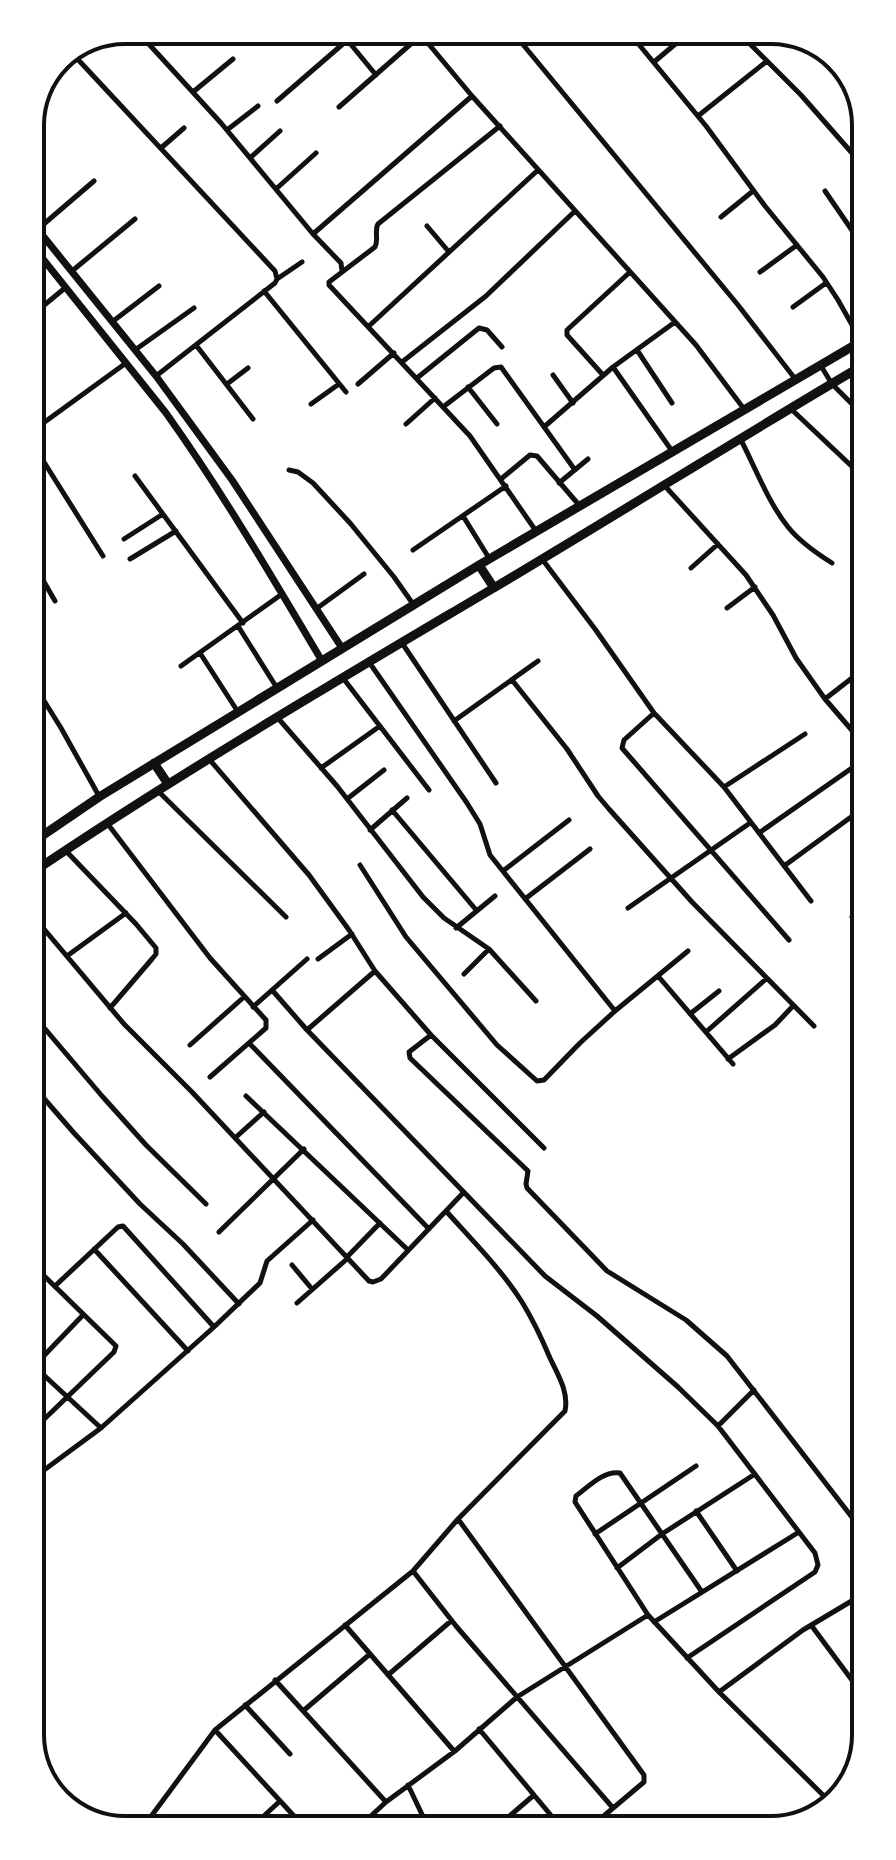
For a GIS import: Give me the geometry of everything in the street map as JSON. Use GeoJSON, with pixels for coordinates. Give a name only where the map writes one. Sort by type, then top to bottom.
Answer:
{"type":"FeatureCollection","features":[{"type":"Feature","properties":{"kind":"main road"},"geometry":{"type":"LineString","coordinates":[[44,834],[99,797],[479,565],[852,346]]}},
{"type":"Feature","properties":{"kind":"main road"},"geometry":{"type":"LineString","coordinates":[[44,865],[276,717],[852,372]]}},
{"type":"Feature","properties":{"kind":"main road"},"geometry":{"type":"LineString","coordinates":[[479,565],[494,588]]}},
{"type":"Feature","properties":{"kind":"main road"},"geometry":{"type":"LineString","coordinates":[[154,763],[168,784]]}},
{"type":"Feature","properties":{"kind":"street"},"geometry":{"type":"LineString","coordinates":[[150,44],[341,263],[342,271]]}},
{"type":"Feature","properties":{"kind":"street"},"geometry":{"type":"LineString","coordinates":[[277,101],[342,44]]}},
{"type":"Feature","properties":{"kind":"street"},"geometry":{"type":"LineString","coordinates":[[350,44],[376,75]]}},
{"type":"Feature","properties":{"kind":"street"},"geometry":{"type":"LineString","coordinates":[[339,107],[408,44]]}},
{"type":"Feature","properties":{"kind":"street"},"geometry":{"type":"LineString","coordinates":[[428,44],[696,345],[745,410]]}},
{"type":"Feature","properties":{"kind":"street"},"geometry":{"type":"LineString","coordinates":[[523,44],[796,380]]}},
{"type":"Feature","properties":{"kind":"street"},"geometry":{"type":"LineString","coordinates":[[639,44],[826,283],[852,326]]}},
{"type":"Feature","properties":{"kind":"street"},"geometry":{"type":"LineString","coordinates":[[654,62],[675,44]]}},
{"type":"Feature","properties":{"kind":"street"},"geometry":{"type":"LineString","coordinates":[[750,44],[852,153]]}},
{"type":"Feature","properties":{"kind":"street"},"geometry":{"type":"LineString","coordinates":[[78,59],[275,271],[277,279]]}},
{"type":"Feature","properties":{"kind":"street"},"geometry":{"type":"LineString","coordinates":[[193,92],[233,59]]}},
{"type":"Feature","properties":{"kind":"street"},"geometry":{"type":"LineString","coordinates":[[698,116],[767,61]]}},
{"type":"Feature","properties":{"kind":"street"},"geometry":{"type":"LineString","coordinates":[[313,234],[472,96]]}},
{"type":"Feature","properties":{"kind":"street"},"geometry":{"type":"LineString","coordinates":[[227,130],[258,106]]}},
{"type":"Feature","properties":{"kind":"street"},"geometry":{"type":"LineString","coordinates":[[500,126],[378,224],[375,247],[330,280],[329,285],[470,436],[536,532]]}},
{"type":"Feature","properties":{"kind":"street"},"geometry":{"type":"LineString","coordinates":[[161,148],[184,128]]}},
{"type":"Feature","properties":{"kind":"street"},"geometry":{"type":"LineString","coordinates":[[250,158],[280,131]]}},
{"type":"Feature","properties":{"kind":"street"},"geometry":{"type":"LineString","coordinates":[[276,189],[316,153]]}},
{"type":"Feature","properties":{"kind":"street"},"geometry":{"type":"LineString","coordinates":[[369,326],[538,170]]}},
{"type":"Feature","properties":{"kind":"street"},"geometry":{"type":"LineString","coordinates":[[44,223],[94,181]]}},
{"type":"Feature","properties":{"kind":"street"},"geometry":{"type":"LineString","coordinates":[[721,217],[753,191]]}},
{"type":"Feature","properties":{"kind":"street"},"geometry":{"type":"LineString","coordinates":[[825,191],[852,230]]}},
{"type":"Feature","properties":{"kind":"street"},"geometry":{"type":"LineString","coordinates":[[402,362],[486,296],[575,211]]}},
{"type":"Feature","properties":{"kind":"street"},"geometry":{"type":"LineString","coordinates":[[71,272],[135,219]]}},
{"type":"Feature","properties":{"kind":"street"},"geometry":{"type":"LineString","coordinates":[[427,226],[449,252]]}},
{"type":"Feature","properties":{"kind":"street"},"geometry":{"type":"LineString","coordinates":[[44,238],[156,376],[232,480],[342,648]]}},
{"type":"Feature","properties":{"kind":"street"},"geometry":{"type":"LineString","coordinates":[[760,272],[797,245]]}},
{"type":"Feature","properties":{"kind":"street"},"geometry":{"type":"LineString","coordinates":[[44,261],[191,448],[322,661]]}},
{"type":"Feature","properties":{"kind":"street"},"geometry":{"type":"LineString","coordinates":[[156,376],[302,262]]}},
{"type":"Feature","properties":{"kind":"street"},"geometry":{"type":"LineString","coordinates":[[603,375],[567,335],[567,330],[630,272]]}},
{"type":"Feature","properties":{"kind":"street"},"geometry":{"type":"LineString","coordinates":[[793,307],[826,283]]}},
{"type":"Feature","properties":{"kind":"street"},"geometry":{"type":"LineString","coordinates":[[112,322],[159,286]]}},
{"type":"Feature","properties":{"kind":"street"},"geometry":{"type":"LineString","coordinates":[[44,305],[65,288]]}},
{"type":"Feature","properties":{"kind":"street"},"geometry":{"type":"LineString","coordinates":[[264,291],[346,392]]}},
{"type":"Feature","properties":{"kind":"street"},"geometry":{"type":"LineString","coordinates":[[135,350],[194,308]]}},
{"type":"Feature","properties":{"kind":"street"},"geometry":{"type":"LineString","coordinates":[[544,427],[603,375],[675,322]]}},
{"type":"Feature","properties":{"kind":"street"},"geometry":{"type":"LineString","coordinates":[[417,378],[479,328],[487,330],[502,347]]}},
{"type":"Feature","properties":{"kind":"street"},"geometry":{"type":"LineString","coordinates":[[196,345],[253,419]]}},
{"type":"Feature","properties":{"kind":"street"},"geometry":{"type":"LineString","coordinates":[[637,350],[672,403]]}},
{"type":"Feature","properties":{"kind":"street"},"geometry":{"type":"LineString","coordinates":[[358,384],[394,353]]}},
{"type":"Feature","properties":{"kind":"street"},"geometry":{"type":"LineString","coordinates":[[44,422],[126,363]]}},
{"type":"Feature","properties":{"kind":"street"},"geometry":{"type":"LineString","coordinates":[[821,365],[832,384],[852,404]]}},
{"type":"Feature","properties":{"kind":"street"},"geometry":{"type":"LineString","coordinates":[[443,407],[494,368],[501,367],[575,470]]}},
{"type":"Feature","properties":{"kind":"street"},"geometry":{"type":"LineString","coordinates":[[613,367],[672,452]]}},
{"type":"Feature","properties":{"kind":"street"},"geometry":{"type":"LineString","coordinates":[[227,384],[248,368]]}},
{"type":"Feature","properties":{"kind":"street"},"geometry":{"type":"LineString","coordinates":[[553,375],[573,403]]}},
{"type":"Feature","properties":{"kind":"street"},"geometry":{"type":"LineString","coordinates":[[311,404],[339,384]]}},
{"type":"Feature","properties":{"kind":"street"},"geometry":{"type":"LineString","coordinates":[[468,387],[497,424]]}},
{"type":"Feature","properties":{"kind":"street"},"geometry":{"type":"LineString","coordinates":[[406,424],[435,398]]}},
{"type":"Feature","properties":{"kind":"street"},"geometry":{"type":"LineString","coordinates":[[790,408],[852,467]]}},
{"type":"Feature","properties":{"kind":"street"},"geometry":{"type":"LineString","coordinates":[[740,437],[773,506],[789,529],[809,548],[832,563]]}},
{"type":"Feature","properties":{"kind":"street"},"geometry":{"type":"LineString","coordinates":[[501,479],[534,455],[580,506]]}},
{"type":"Feature","properties":{"kind":"street"},"geometry":{"type":"LineString","coordinates":[[559,483],[588,459]]}},
{"type":"Feature","properties":{"kind":"street"},"geometry":{"type":"LineString","coordinates":[[44,462],[103,556]]}},
{"type":"Feature","properties":{"kind":"street"},"geometry":{"type":"LineString","coordinates":[[289,470],[298,472],[313,483],[350,523],[414,605]]}},
{"type":"Feature","properties":{"kind":"street"},"geometry":{"type":"LineString","coordinates":[[135,476],[240,624],[277,688]]}},
{"type":"Feature","properties":{"kind":"street"},"geometry":{"type":"LineString","coordinates":[[664,484],[755,587],[796,658],[852,730]]}},
{"type":"Feature","properties":{"kind":"street"},"geometry":{"type":"LineString","coordinates":[[413,550],[506,486]]}},
{"type":"Feature","properties":{"kind":"street"},"geometry":{"type":"LineString","coordinates":[[124,539],[163,514]]}},
{"type":"Feature","properties":{"kind":"street"},"geometry":{"type":"LineString","coordinates":[[463,516],[490,559]]}},
{"type":"Feature","properties":{"kind":"street"},"geometry":{"type":"LineString","coordinates":[[130,559],[176,531]]}},
{"type":"Feature","properties":{"kind":"street"},"geometry":{"type":"LineString","coordinates":[[691,568],[718,544]]}},
{"type":"Feature","properties":{"kind":"street"},"geometry":{"type":"LineString","coordinates":[[542,559],[654,713],[724,787],[811,901]]}},
{"type":"Feature","properties":{"kind":"street"},"geometry":{"type":"LineString","coordinates":[[316,609],[364,574]]}},
{"type":"Feature","properties":{"kind":"street"},"geometry":{"type":"LineString","coordinates":[[44,582],[55,601]]}},
{"type":"Feature","properties":{"kind":"street"},"geometry":{"type":"LineString","coordinates":[[727,608],[755,587]]}},
{"type":"Feature","properties":{"kind":"street"},"geometry":{"type":"LineString","coordinates":[[181,666],[282,594]]}},
{"type":"Feature","properties":{"kind":"street"},"geometry":{"type":"LineString","coordinates":[[401,642],[496,783]]}},
{"type":"Feature","properties":{"kind":"street"},"geometry":{"type":"LineString","coordinates":[[200,653],[238,712]]}},
{"type":"Feature","properties":{"kind":"street"},"geometry":{"type":"LineString","coordinates":[[454,721],[538,661]]}},
{"type":"Feature","properties":{"kind":"street"},"geometry":{"type":"LineString","coordinates":[[368,662],[467,803],[480,824],[490,855],[615,1011]]}},
{"type":"Feature","properties":{"kind":"street"},"geometry":{"type":"LineString","coordinates":[[342,677],[429,790]]}},
{"type":"Feature","properties":{"kind":"street"},"geometry":{"type":"LineString","coordinates":[[825,699],[852,678]]}},
{"type":"Feature","properties":{"kind":"street"},"geometry":{"type":"LineString","coordinates":[[512,680],[560,740],[598,796],[671,878],[814,1026]]}},
{"type":"Feature","properties":{"kind":"street"},"geometry":{"type":"LineString","coordinates":[[44,701],[99,797]]}},
{"type":"Feature","properties":{"kind":"street"},"geometry":{"type":"LineString","coordinates":[[654,713],[624,740],[622,748],[789,940]]}},
{"type":"Feature","properties":{"kind":"street"},"geometry":{"type":"LineString","coordinates":[[276,717],[347,799],[423,897],[456,928],[489,949],[536,1001]]}},
{"type":"Feature","properties":{"kind":"street"},"geometry":{"type":"LineString","coordinates":[[321,768],[380,726]]}},
{"type":"Feature","properties":{"kind":"street"},"geometry":{"type":"LineString","coordinates":[[724,787],[805,734]]}},
{"type":"Feature","properties":{"kind":"street"},"geometry":{"type":"LineString","coordinates":[[209,759],[309,875],[375,971],[431,1035],[544,1148]]}},
{"type":"Feature","properties":{"kind":"street"},"geometry":{"type":"LineString","coordinates":[[759,833],[852,768]]}},
{"type":"Feature","properties":{"kind":"street"},"geometry":{"type":"LineString","coordinates":[[347,799],[384,770]]}},
{"type":"Feature","properties":{"kind":"street"},"geometry":{"type":"LineString","coordinates":[[158,790],[286,917]]}},
{"type":"Feature","properties":{"kind":"street"},"geometry":{"type":"LineString","coordinates":[[370,830],[407,798]]}},
{"type":"Feature","properties":{"kind":"street"},"geometry":{"type":"LineString","coordinates":[[392,810],[477,911]]}},
{"type":"Feature","properties":{"kind":"street"},"geometry":{"type":"LineString","coordinates":[[784,866],[852,816]]}},
{"type":"Feature","properties":{"kind":"street"},"geometry":{"type":"LineString","coordinates":[[503,871],[569,820]]}},
{"type":"Feature","properties":{"kind":"street"},"geometry":{"type":"LineString","coordinates":[[107,822],[210,958],[266,1020],[266,1028],[210,1077]]}},
{"type":"Feature","properties":{"kind":"street"},"geometry":{"type":"LineString","coordinates":[[628,908],[750,823]]}},
{"type":"Feature","properties":{"kind":"street"},"geometry":{"type":"LineString","coordinates":[[525,899],[590,849]]}},
{"type":"Feature","properties":{"kind":"street"},"geometry":{"type":"LineString","coordinates":[[66,850],[156,948],[156,954],[110,1008]]}},
{"type":"Feature","properties":{"kind":"street"},"geometry":{"type":"LineString","coordinates":[[360,865],[406,937],[497,1045],[537,1081],[544,1080],[615,1011],[688,951]]}},
{"type":"Feature","properties":{"kind":"street"},"geometry":{"type":"LineString","coordinates":[[456,928],[495,896]]}},
{"type":"Feature","properties":{"kind":"street"},"geometry":{"type":"LineString","coordinates":[[67,956],[126,913]]}},
{"type":"Feature","properties":{"kind":"street"},"geometry":{"type":"LineString","coordinates":[[44,929],[110,1008],[369,1281],[381,1279],[464,1192]]}},
{"type":"Feature","properties":{"kind":"street"},"geometry":{"type":"LineString","coordinates":[[318,959],[352,934]]}},
{"type":"Feature","properties":{"kind":"street"},"geometry":{"type":"LineString","coordinates":[[464,974],[489,949]]}},
{"type":"Feature","properties":{"kind":"street"},"geometry":{"type":"LineString","coordinates":[[253,1007],[307,959]]}},
{"type":"Feature","properties":{"kind":"street"},"geometry":{"type":"LineString","coordinates":[[307,1030],[375,971]]}},
{"type":"Feature","properties":{"kind":"street"},"geometry":{"type":"LineString","coordinates":[[658,976],[731,1062],[793,1006]]}},
{"type":"Feature","properties":{"kind":"street"},"geometry":{"type":"LineString","coordinates":[[706,1032],[766,979]]}},
{"type":"Feature","properties":{"kind":"street"},"geometry":{"type":"LineString","coordinates":[[272,990],[545,1276],[597,1316],[718,1426],[815,1553],[818,1565],[815,1572],[687,1658]]}},
{"type":"Feature","properties":{"kind":"street"},"geometry":{"type":"LineString","coordinates":[[690,1014],[719,991]]}},
{"type":"Feature","properties":{"kind":"street"},"geometry":{"type":"LineString","coordinates":[[190,1045],[244,997]]}},
{"type":"Feature","properties":{"kind":"street"},"geometry":{"type":"LineString","coordinates":[[44,1028],[111,1106],[206,1204]]}},
{"type":"Feature","properties":{"kind":"street"},"geometry":{"type":"LineString","coordinates":[[431,1035],[409,1052],[409,1057],[528,1171],[526,1186],[607,1271],[686,1320],[727,1356],[852,1517]]}},
{"type":"Feature","properties":{"kind":"street"},"geometry":{"type":"LineString","coordinates":[[249,1043],[429,1229]]}},
{"type":"Feature","properties":{"kind":"street"},"geometry":{"type":"LineString","coordinates":[[246,1096],[408,1250]]}},
{"type":"Feature","properties":{"kind":"street"},"geometry":{"type":"LineString","coordinates":[[44,1098],[130,1194],[183,1244],[239,1304]]}},
{"type":"Feature","properties":{"kind":"street"},"geometry":{"type":"LineString","coordinates":[[235,1138],[264,1112]]}},
{"type":"Feature","properties":{"kind":"street"},"geometry":{"type":"LineString","coordinates":[[219,1232],[304,1149]]}},
{"type":"Feature","properties":{"kind":"street"},"geometry":{"type":"LineString","coordinates":[[151,1816],[215,1730],[413,1571],[458,1519],[562,1416],[567,1403],[564,1387],[532,1318],[504,1277],[446,1211]]}},
{"type":"Feature","properties":{"kind":"street"},"geometry":{"type":"LineString","coordinates":[[44,1470],[101,1428],[239,1304],[260,1283],[267,1261],[313,1220]]}},
{"type":"Feature","properties":{"kind":"street"},"geometry":{"type":"LineString","coordinates":[[297,1303],[348,1258],[380,1223]]}},
{"type":"Feature","properties":{"kind":"street"},"geometry":{"type":"LineString","coordinates":[[55,1286],[121,1226],[214,1327]]}},
{"type":"Feature","properties":{"kind":"street"},"geometry":{"type":"LineString","coordinates":[[94,1249],[188,1351]]}},
{"type":"Feature","properties":{"kind":"street"},"geometry":{"type":"LineString","coordinates":[[292,1265],[312,1289]]}},
{"type":"Feature","properties":{"kind":"street"},"geometry":{"type":"LineString","coordinates":[[44,1276],[116,1346],[114,1352],[44,1419]]}},
{"type":"Feature","properties":{"kind":"street"},"geometry":{"type":"LineString","coordinates":[[44,1356],[83,1315]]}},
{"type":"Feature","properties":{"kind":"street"},"geometry":{"type":"LineString","coordinates":[[44,1374],[101,1428]]}},
{"type":"Feature","properties":{"kind":"street"},"geometry":{"type":"LineString","coordinates":[[718,1426],[754,1390]]}},
{"type":"Feature","properties":{"kind":"street"},"geometry":{"type":"LineString","coordinates":[[595,1534],[696,1466]]}},
{"type":"Feature","properties":{"kind":"street"},"geometry":{"type":"LineString","coordinates":[[702,1592],[620,1473],[607,1473],[574,1498],[648,1615],[719,1692],[824,1796]]}},
{"type":"Feature","properties":{"kind":"street"},"geometry":{"type":"LineString","coordinates":[[617,1568],[662,1534],[755,1474]]}},
{"type":"Feature","properties":{"kind":"street"},"geometry":{"type":"LineString","coordinates":[[696,1511],[737,1571]]}},
{"type":"Feature","properties":{"kind":"street"},"geometry":{"type":"LineString","coordinates":[[458,1519],[644,1775],[644,1782],[604,1816]]}},
{"type":"Feature","properties":{"kind":"street"},"geometry":{"type":"LineString","coordinates":[[654,1622],[799,1532]]}},
{"type":"Feature","properties":{"kind":"street"},"geometry":{"type":"LineString","coordinates":[[413,1571],[451,1621],[613,1808]]}},
{"type":"Feature","properties":{"kind":"street"},"geometry":{"type":"LineString","coordinates":[[719,1692],[811,1625],[852,1601]]}},
{"type":"Feature","properties":{"kind":"street"},"geometry":{"type":"LineString","coordinates":[[371,1816],[455,1751],[517,1697],[648,1615]]}},
{"type":"Feature","properties":{"kind":"street"},"geometry":{"type":"LineString","coordinates":[[388,1675],[451,1621]]}},
{"type":"Feature","properties":{"kind":"street"},"geometry":{"type":"LineString","coordinates":[[345,1625],[455,1751]]}},
{"type":"Feature","properties":{"kind":"street"},"geometry":{"type":"LineString","coordinates":[[811,1625],[852,1680]]}},
{"type":"Feature","properties":{"kind":"street"},"geometry":{"type":"LineString","coordinates":[[303,1711],[370,1654]]}},
{"type":"Feature","properties":{"kind":"street"},"geometry":{"type":"LineString","coordinates":[[275,1680],[386,1802]]}},
{"type":"Feature","properties":{"kind":"street"},"geometry":{"type":"LineString","coordinates":[[245,1705],[290,1754]]}},
{"type":"Feature","properties":{"kind":"street"},"geometry":{"type":"LineString","coordinates":[[479,1729],[552,1816]]}},
{"type":"Feature","properties":{"kind":"street"},"geometry":{"type":"LineString","coordinates":[[215,1730],[294,1816]]}},
{"type":"Feature","properties":{"kind":"street"},"geometry":{"type":"LineString","coordinates":[[408,1785],[423,1816]]}},
{"type":"Feature","properties":{"kind":"street"},"geometry":{"type":"LineString","coordinates":[[510,1816],[534,1795]]}},
{"type":"Feature","properties":{"kind":"street"},"geometry":{"type":"LineString","coordinates":[[264,1816],[280,1801]]}}]}
